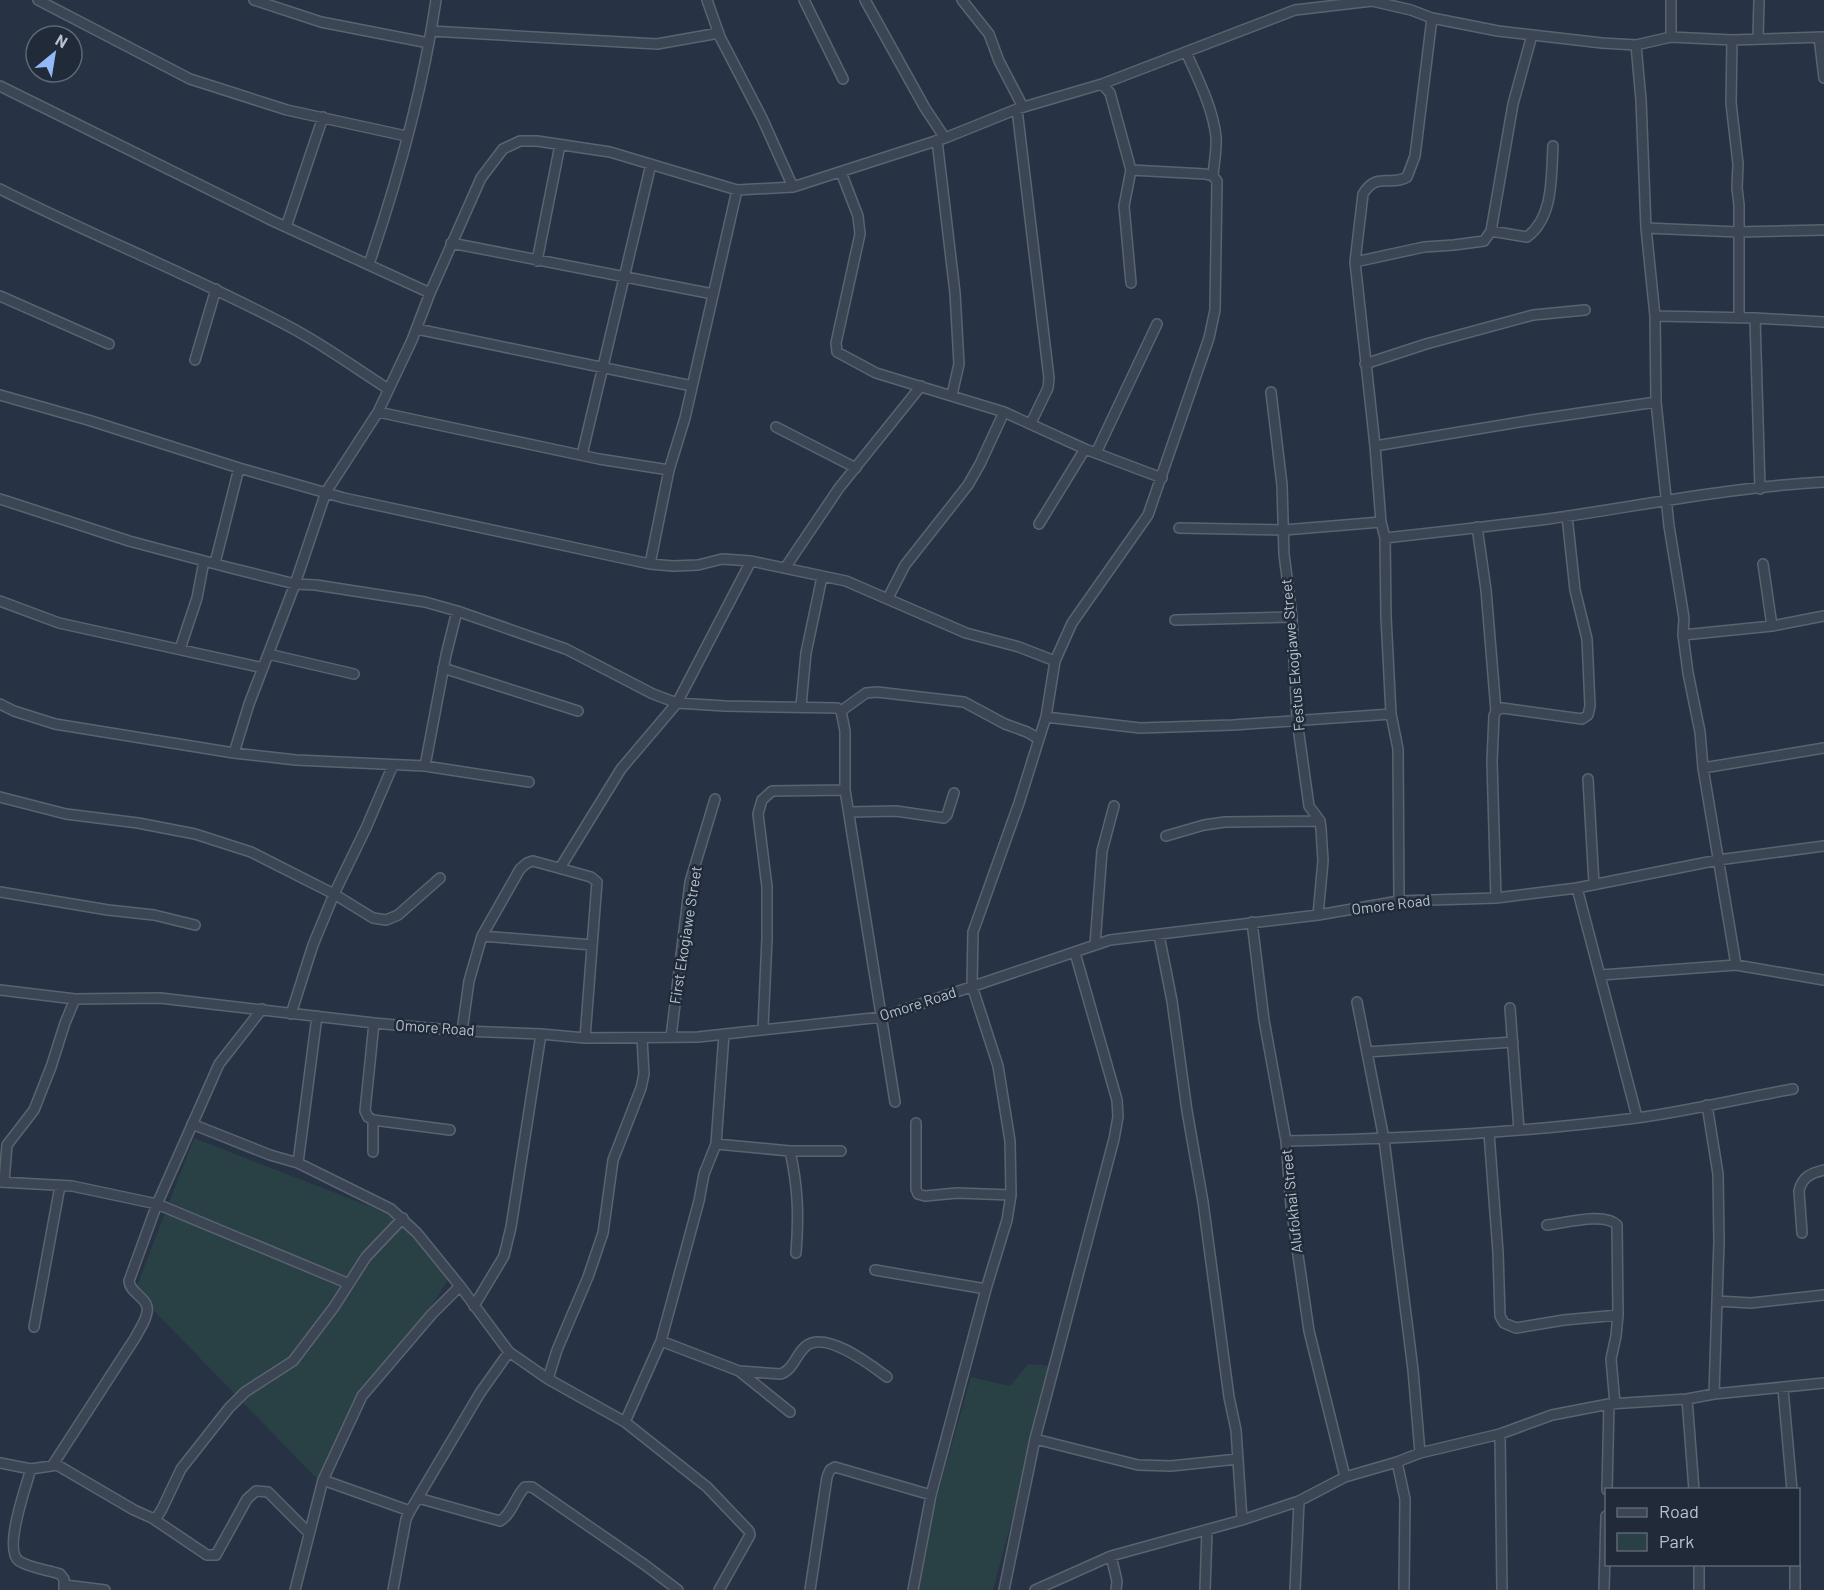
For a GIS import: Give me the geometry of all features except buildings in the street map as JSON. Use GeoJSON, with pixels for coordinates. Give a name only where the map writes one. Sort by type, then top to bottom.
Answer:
{"type":"FeatureCollection","features":[{"type":"Feature","properties":{"kind":"street"},"geometry":{"type":"LineString","coordinates":[[38,0],[190,80],[287,110],[406,136]]}},
{"type":"Feature","properties":{"kind":"street"},"geometry":{"type":"LineString","coordinates":[[254,0],[321,22],[429,43]]}},
{"type":"Feature","properties":{"kind":"street"},"geometry":{"type":"LineString","coordinates":[[369,264],[397,177],[429,43],[436,0]]}},
{"type":"Feature","properties":{"kind":"street"},"geometry":{"type":"LineString","coordinates":[[708,0],[718,33],[762,118],[793,187]]}},
{"type":"Feature","properties":{"kind":"street"},"geometry":{"type":"LineString","coordinates":[[804,0],[843,79]]}},
{"type":"Feature","properties":{"kind":"street"},"geometry":{"type":"LineString","coordinates":[[866,0],[941,139],[956,293],[959,364],[952,395]]}},
{"type":"Feature","properties":{"kind":"street"},"geometry":{"type":"LineString","coordinates":[[962,0],[989,34],[1020,109],[1049,378],[1048,388],[1031,423]]}},
{"type":"Feature","properties":{"kind":"street"},"geometry":{"type":"LineString","coordinates":[[1414,0],[1416,12]]}},
{"type":"Feature","properties":{"kind":"street"},"geometry":{"type":"LineString","coordinates":[[1671,0],[1671,37]]}},
{"type":"Feature","properties":{"kind":"street"},"geometry":{"type":"LineString","coordinates":[[1758,37],[1759,0]]}},
{"type":"Feature","properties":{"kind":"street"},"geometry":{"type":"LineString","coordinates":[[234,753],[262,668],[295,584],[326,492],[378,412],[417,328],[451,243],[481,178],[503,149],[520,141],[610,152],[737,190],[793,187],[941,139],[1020,109],[1102,84],[1295,10],[1333,3],[1372,1],[1432,18],[1498,31],[1636,45],[1671,37],[1732,40],[1758,37],[1822,37],[1824,78]]}},
{"type":"Feature","properties":{"kind":"street"},"geometry":{"type":"LineString","coordinates":[[1399,901],[1398,749],[1391,714],[1385,538],[1354,262],[1363,194],[1369,185],[1382,179],[1400,181],[1407,177],[1415,156],[1432,18]]}},
{"type":"Feature","properties":{"kind":"street"},"geometry":{"type":"LineString","coordinates":[[431,31],[657,44],[718,33]]}},
{"type":"Feature","properties":{"kind":"street"},"geometry":{"type":"LineString","coordinates":[[1354,262],[1424,247],[1484,241],[1491,231],[1513,104],[1532,35]]}},
{"type":"Feature","properties":{"kind":"street"},"geometry":{"type":"LineString","coordinates":[[1732,40],[1731,103],[1738,164],[1739,318]]}},
{"type":"Feature","properties":{"kind":"street"},"geometry":{"type":"LineString","coordinates":[[1636,45],[1641,100],[1646,228],[1655,316],[1656,402],[1666,499],[1684,618],[1683,635],[1688,673],[1700,732],[1703,768],[1736,964]]}},
{"type":"Feature","properties":{"kind":"street"},"geometry":{"type":"LineString","coordinates":[[913,1590],[931,1495],[986,1289],[1007,1220],[1011,1195],[1010,1140],[998,1066],[972,986],[973,932],[1046,717],[1055,661],[1072,623],[1148,515],[1209,338],[1215,310],[1217,181],[1213,176],[1216,139],[1204,93],[1186,52]]}},
{"type":"Feature","properties":{"kind":"street"},"geometry":{"type":"LineString","coordinates":[[1102,84],[1110,93],[1131,170],[1124,206],[1131,283]]}},
{"type":"Feature","properties":{"kind":"street"},"geometry":{"type":"LineString","coordinates":[[0,86],[154,164],[430,293]]}},
{"type":"Feature","properties":{"kind":"street"},"geometry":{"type":"LineString","coordinates":[[286,227],[323,117]]}},
{"type":"Feature","properties":{"kind":"street"},"geometry":{"type":"LineString","coordinates":[[537,261],[560,145]]}},
{"type":"Feature","properties":{"kind":"street"},"geometry":{"type":"LineString","coordinates":[[1491,231],[1527,237],[1537,229],[1542,221],[1550,189],[1553,146]]}},
{"type":"Feature","properties":{"kind":"street"},"geometry":{"type":"LineString","coordinates":[[582,455],[651,164]]}},
{"type":"Feature","properties":{"kind":"street"},"geometry":{"type":"LineString","coordinates":[[1131,170],[1213,176]]}},
{"type":"Feature","properties":{"kind":"street"},"geometry":{"type":"LineString","coordinates":[[841,172],[858,216],[860,234],[836,343],[837,352],[876,373],[1004,412],[1085,449],[1162,478]]}},
{"type":"Feature","properties":{"kind":"street"},"geometry":{"type":"LineString","coordinates":[[0,189],[120,247],[216,289],[291,327],[388,389]]}},
{"type":"Feature","properties":{"kind":"street"},"geometry":{"type":"LineString","coordinates":[[650,564],[669,470],[685,418],[737,190]]}},
{"type":"Feature","properties":{"kind":"street"},"geometry":{"type":"LineString","coordinates":[[1646,228],[1738,232],[1824,230]]}},
{"type":"Feature","properties":{"kind":"street"},"geometry":{"type":"LineString","coordinates":[[451,243],[713,294]]}},
{"type":"Feature","properties":{"kind":"street"},"geometry":{"type":"LineString","coordinates":[[195,360],[216,289]]}},
{"type":"Feature","properties":{"kind":"street"},"geometry":{"type":"LineString","coordinates":[[0,296],[109,344]]}},
{"type":"Feature","properties":{"kind":"street"},"geometry":{"type":"LineString","coordinates":[[1365,364],[1426,344],[1533,315],[1585,310]]}},
{"type":"Feature","properties":{"kind":"street"},"geometry":{"type":"LineString","coordinates":[[1655,316],[1824,322]]}},
{"type":"Feature","properties":{"kind":"street"},"geometry":{"type":"LineString","coordinates":[[1755,318],[1761,489]]}},
{"type":"Feature","properties":{"kind":"street"},"geometry":{"type":"LineString","coordinates":[[1096,453],[1156,324]]}},
{"type":"Feature","properties":{"kind":"street"},"geometry":{"type":"LineString","coordinates":[[417,328],[692,386]]}},
{"type":"Feature","properties":{"kind":"street"},"geometry":{"type":"LineString","coordinates":[[785,568],[839,488],[921,386]]}},
{"type":"Feature","properties":{"kind":"street","name":"Festus Ekogiawe Street"},"geometry":{"type":"LineString","coordinates":[[1271,392],[1282,485],[1284,554],[1292,617],[1297,720],[1309,806],[1320,821],[1323,861],[1318,915]]}},
{"type":"Feature","properties":{"kind":"street"},"geometry":{"type":"LineString","coordinates":[[0,395],[239,468],[423,516],[650,564],[698,565],[722,559],[751,561],[846,581],[966,633],[1019,647],[1055,661]]}},
{"type":"Feature","properties":{"kind":"street"},"geometry":{"type":"LineString","coordinates":[[1376,446],[1656,402]]}},
{"type":"Feature","properties":{"kind":"street"},"geometry":{"type":"LineString","coordinates":[[378,412],[582,455],[669,470]]}},
{"type":"Feature","properties":{"kind":"street"},"geometry":{"type":"LineString","coordinates":[[888,598],[905,565],[968,485],[1004,412]]}},
{"type":"Feature","properties":{"kind":"street"},"geometry":{"type":"LineString","coordinates":[[776,427],[856,468]]}},
{"type":"Feature","properties":{"kind":"street"},"geometry":{"type":"LineString","coordinates":[[1039,524],[1085,449]]}},
{"type":"Feature","properties":{"kind":"street"},"geometry":{"type":"LineString","coordinates":[[215,563],[239,468]]}},
{"type":"Feature","properties":{"kind":"street"},"geometry":{"type":"LineString","coordinates":[[1385,538],[1567,516],[1666,499],[1761,489],[1777,485],[1824,482]]}},
{"type":"Feature","properties":{"kind":"street"},"geometry":{"type":"LineString","coordinates":[[0,499],[129,541],[295,584],[316,585],[425,602],[458,611],[566,649],[676,703],[837,708],[844,716],[845,790],[895,1102]]}},
{"type":"Feature","properties":{"kind":"street"},"geometry":{"type":"LineString","coordinates":[[1496,711],[1502,708],[1581,719],[1588,715],[1590,706],[1587,639],[1575,590],[1567,516]]}},
{"type":"Feature","properties":{"kind":"street"},"geometry":{"type":"LineString","coordinates":[[1179,528],[1284,530],[1382,522]]}},
{"type":"Feature","properties":{"kind":"street"},"geometry":{"type":"LineString","coordinates":[[1476,527],[1486,590],[1496,711],[1492,729],[1496,898]]}},
{"type":"Feature","properties":{"kind":"street"},"geometry":{"type":"LineString","coordinates":[[180,649],[197,598],[204,561]]}},
{"type":"Feature","properties":{"kind":"street"},"geometry":{"type":"LineString","coordinates":[[560,868],[621,769],[676,703],[751,561]]}},
{"type":"Feature","properties":{"kind":"street"},"geometry":{"type":"LineString","coordinates":[[1763,564],[1772,626]]}},
{"type":"Feature","properties":{"kind":"street"},"geometry":{"type":"LineString","coordinates":[[801,706],[806,653],[822,577]]}},
{"type":"Feature","properties":{"kind":"street"},"geometry":{"type":"LineString","coordinates":[[0,601],[59,623],[262,668]]}},
{"type":"Feature","properties":{"kind":"street"},"geometry":{"type":"LineString","coordinates":[[425,766],[444,668],[458,611]]}},
{"type":"Feature","properties":{"kind":"street"},"geometry":{"type":"LineString","coordinates":[[1683,635],[1772,626],[1824,616]]}},
{"type":"Feature","properties":{"kind":"street"},"geometry":{"type":"LineString","coordinates":[[1175,620],[1292,617]]}},
{"type":"Feature","properties":{"kind":"street"},"geometry":{"type":"LineString","coordinates":[[268,654],[354,674]]}},
{"type":"Feature","properties":{"kind":"street"},"geometry":{"type":"LineString","coordinates":[[444,668],[578,711]]}},
{"type":"Feature","properties":{"kind":"street"},"geometry":{"type":"LineString","coordinates":[[841,711],[866,693],[877,692],[964,702],[1039,739]]}},
{"type":"Feature","properties":{"kind":"street"},"geometry":{"type":"LineString","coordinates":[[0,704],[55,724],[234,753],[296,760],[425,766],[529,782]]}},
{"type":"Feature","properties":{"kind":"street"},"geometry":{"type":"LineString","coordinates":[[1046,717],[1140,728],[1233,725],[1391,714]]}},
{"type":"Feature","properties":{"kind":"street"},"geometry":{"type":"LineString","coordinates":[[1703,768],[1824,748]]}},
{"type":"Feature","properties":{"kind":"street"},"geometry":{"type":"LineString","coordinates":[[291,1014],[313,945],[393,765]]}},
{"type":"Feature","properties":{"kind":"street"},"geometry":{"type":"LineString","coordinates":[[1588,779],[1594,884]]}},
{"type":"Feature","properties":{"kind":"street"},"geometry":{"type":"LineString","coordinates":[[763,1028],[767,887],[758,814],[762,800],[772,791],[845,790]]}},
{"type":"Feature","properties":{"kind":"street"},"geometry":{"type":"LineString","coordinates":[[849,812],[896,811],[944,818],[954,793]]}},
{"type":"Feature","properties":{"kind":"street"},"geometry":{"type":"LineString","coordinates":[[0,797],[66,814],[138,823],[195,834],[251,852],[334,894],[373,918],[386,920],[398,915],[440,878]]}},
{"type":"Feature","properties":{"kind":"street","name":"First Ekogiawe Street"},"geometry":{"type":"LineString","coordinates":[[671,1037],[690,882],[715,799]]}},
{"type":"Feature","properties":{"kind":"street"},"geometry":{"type":"LineString","coordinates":[[1095,945],[1102,851],[1114,806]]}},
{"type":"Feature","properties":{"kind":"street"},"geometry":{"type":"LineString","coordinates":[[1166,836],[1204,825],[1225,822],[1320,821]]}},
{"type":"Feature","properties":{"kind":"street","name":"Omore Road"},"geometry":{"type":"LineString","coordinates":[[0,990],[75,999],[160,998],[317,1017],[462,1031],[585,1038],[724,1034],[882,1017],[1110,940],[1318,915],[1399,901],[1496,898],[1577,888],[1718,860],[1824,846]]}},
{"type":"Feature","properties":{"kind":"street"},"geometry":{"type":"LineString","coordinates":[[462,1031],[469,981],[482,936],[520,869],[533,861],[591,877],[597,882],[585,1038]]}},
{"type":"Feature","properties":{"kind":"street"},"geometry":{"type":"LineString","coordinates":[[1577,888],[1637,1118]]}},
{"type":"Feature","properties":{"kind":"street"},"geometry":{"type":"LineString","coordinates":[[0,892],[108,910],[154,915],[195,925]]}},
{"type":"Feature","properties":{"kind":"street","name":"Alufokhai Street"},"geometry":{"type":"LineString","coordinates":[[1252,922],[1264,1020],[1286,1141],[1291,1207],[1310,1331],[1345,1477]]}},
{"type":"Feature","properties":{"kind":"street"},"geometry":{"type":"LineString","coordinates":[[1159,935],[1172,1001],[1187,1111],[1203,1202],[1228,1397],[1236,1430],[1242,1520]]}},
{"type":"Feature","properties":{"kind":"street"},"geometry":{"type":"LineString","coordinates":[[482,936],[592,945]]}},
{"type":"Feature","properties":{"kind":"street"},"geometry":{"type":"LineString","coordinates":[[1004,1590],[1035,1439],[1118,1117],[1117,1100],[1075,953]]}},
{"type":"Feature","properties":{"kind":"street"},"geometry":{"type":"LineString","coordinates":[[1601,975],[1736,964],[1824,980]]}},
{"type":"Feature","properties":{"kind":"street"},"geometry":{"type":"LineString","coordinates":[[75,999],[34,1110],[8,1145],[2,1182],[72,1186],[157,1204],[347,1283]]}},
{"type":"Feature","properties":{"kind":"street"},"geometry":{"type":"LineString","coordinates":[[1357,1002],[1384,1139],[1413,1370],[1420,1453]]}},
{"type":"Feature","properties":{"kind":"street"},"geometry":{"type":"LineString","coordinates":[[1510,1008],[1519,1130]]}},
{"type":"Feature","properties":{"kind":"street"},"geometry":{"type":"LineString","coordinates":[[52,1466],[146,1318],[147,1304],[130,1287],[129,1281],[157,1204],[219,1064],[262,1009]]}},
{"type":"Feature","properties":{"kind":"street"},"geometry":{"type":"LineString","coordinates":[[298,1163],[317,1017]]}},
{"type":"Feature","properties":{"kind":"street"},"geometry":{"type":"LineString","coordinates":[[374,1023],[365,1111],[373,1120],[450,1130]]}},
{"type":"Feature","properties":{"kind":"street"},"geometry":{"type":"LineString","coordinates":[[474,1305],[504,1256],[511,1227],[541,1034]]}},
{"type":"Feature","properties":{"kind":"street"},"geometry":{"type":"LineString","coordinates":[[625,1422],[661,1341],[699,1201],[704,1174],[717,1144],[724,1034]]}},
{"type":"Feature","properties":{"kind":"street"},"geometry":{"type":"LineString","coordinates":[[548,1380],[557,1350],[588,1277],[603,1233],[613,1160],[641,1088],[644,1074],[642,1038]]}},
{"type":"Feature","properties":{"kind":"street"},"geometry":{"type":"LineString","coordinates":[[1367,1052],[1513,1042]]}},
{"type":"Feature","properties":{"kind":"street"},"geometry":{"type":"LineString","coordinates":[[1286,1141],[1384,1139],[1489,1133],[1637,1118],[1793,1089]]}},
{"type":"Feature","properties":{"kind":"street"},"geometry":{"type":"LineString","coordinates":[[1707,1105],[1718,1174],[1717,1301],[1713,1394]]}},
{"type":"Feature","properties":{"kind":"street"},"geometry":{"type":"LineString","coordinates":[[372,1152],[373,1120]]}},
{"type":"Feature","properties":{"kind":"street"},"geometry":{"type":"LineString","coordinates":[[916,1123],[916,1189],[918,1194],[924,1196],[957,1193],[1011,1195]]}},
{"type":"Feature","properties":{"kind":"street"},"geometry":{"type":"LineString","coordinates":[[192,1124],[270,1155],[298,1163],[370,1197],[403,1218],[460,1286],[509,1352],[548,1380],[625,1422],[707,1487],[749,1531],[750,1538],[719,1590]]}},
{"type":"Feature","properties":{"kind":"street"},"geometry":{"type":"LineString","coordinates":[[1489,1133],[1498,1252],[1500,1316],[1504,1323],[1516,1328],[1563,1320],[1618,1315]]}},
{"type":"Feature","properties":{"kind":"street"},"geometry":{"type":"LineString","coordinates":[[717,1144],[790,1151],[841,1151]]}},
{"type":"Feature","properties":{"kind":"street"},"geometry":{"type":"LineString","coordinates":[[790,1151],[799,1214],[796,1253]]}},
{"type":"Feature","properties":{"kind":"street"},"geometry":{"type":"LineString","coordinates":[[1802,1233],[1800,1184],[1807,1176],[1824,1170]]}},
{"type":"Feature","properties":{"kind":"street"},"geometry":{"type":"LineString","coordinates":[[34,1327],[60,1186]]}},
{"type":"Feature","properties":{"kind":"street"},"geometry":{"type":"LineString","coordinates":[[152,1518],[157,1516],[162,1509],[181,1469],[229,1408],[245,1392],[293,1361],[366,1257],[403,1218]]}},
{"type":"Feature","properties":{"kind":"street"},"geometry":{"type":"LineString","coordinates":[[1547,1226],[1603,1218],[1617,1225],[1618,1315],[1611,1359],[1612,1404],[1607,1488]]}},
{"type":"Feature","properties":{"kind":"street"},"geometry":{"type":"LineString","coordinates":[[875,1270],[986,1289]]}},
{"type":"Feature","properties":{"kind":"street"},"geometry":{"type":"LineString","coordinates":[[295,1590],[323,1480],[362,1396],[432,1314],[460,1286]]}},
{"type":"Feature","properties":{"kind":"street"},"geometry":{"type":"LineString","coordinates":[[1717,1301],[1751,1303],[1824,1295]]}},
{"type":"Feature","properties":{"kind":"street"},"geometry":{"type":"LineString","coordinates":[[661,1341],[739,1371],[781,1374],[787,1371],[807,1345],[816,1342],[830,1343],[857,1356],[887,1377]]}},
{"type":"Feature","properties":{"kind":"street"},"geometry":{"type":"LineString","coordinates":[[393,1590],[406,1519],[480,1393],[509,1352]]}},
{"type":"Feature","properties":{"kind":"street"},"geometry":{"type":"LineString","coordinates":[[739,1371],[790,1412]]}},
{"type":"Feature","properties":{"kind":"street"},"geometry":{"type":"LineString","coordinates":[[1035,1590],[1112,1556],[1242,1520],[1299,1501],[1345,1477],[1420,1453],[1500,1434],[1552,1415],[1612,1404],[1687,1399],[1713,1394],[1783,1389],[1824,1383]]}},
{"type":"Feature","properties":{"kind":"street"},"geometry":{"type":"LineString","coordinates":[[1783,1389],[1792,1488]]}},
{"type":"Feature","properties":{"kind":"street"},"geometry":{"type":"LineString","coordinates":[[1687,1399],[1694,1488]]}},
{"type":"Feature","properties":{"kind":"street"},"geometry":{"type":"LineString","coordinates":[[1500,1434],[1502,1590]]}},
{"type":"Feature","properties":{"kind":"street"},"geometry":{"type":"LineString","coordinates":[[1035,1439],[1138,1465],[1155,1467],[1238,1459]]}},
{"type":"Feature","properties":{"kind":"street"},"geometry":{"type":"LineString","coordinates":[[1397,1462],[1405,1499],[1404,1590]]}},
{"type":"Feature","properties":{"kind":"street"},"geometry":{"type":"LineString","coordinates":[[0,1463],[31,1470],[57,1465],[152,1518],[207,1555],[216,1555],[247,1499],[256,1491],[268,1492],[309,1533]]}},
{"type":"Feature","properties":{"kind":"street"},"geometry":{"type":"LineString","coordinates":[[810,1590],[826,1477],[830,1470],[835,1467],[931,1495]]}},
{"type":"Feature","properties":{"kind":"street"},"geometry":{"type":"LineString","coordinates":[[31,1470],[12,1541],[14,1555],[20,1562],[60,1574],[65,1587],[105,1590]]}},
{"type":"Feature","properties":{"kind":"street"},"geometry":{"type":"LineString","coordinates":[[323,1480],[410,1511]]}},
{"type":"Feature","properties":{"kind":"street"},"geometry":{"type":"LineString","coordinates":[[418,1498],[500,1521],[505,1518],[521,1491],[525,1487],[532,1487],[678,1590]]}},
{"type":"Feature","properties":{"kind":"street"},"geometry":{"type":"LineString","coordinates":[[1295,1590],[1299,1501]]}},
{"type":"Feature","properties":{"kind":"street"},"geometry":{"type":"LineString","coordinates":[[1205,1590],[1207,1530]]}},
{"type":"Feature","properties":{"kind":"street"},"geometry":{"type":"LineString","coordinates":[[1604,1590],[1605,1553]]}},
{"type":"Feature","properties":{"kind":"street"},"geometry":{"type":"LineString","coordinates":[[1112,1556],[1117,1581],[1116,1590]]}},
{"type":"Feature","properties":{"kind":"street"},"geometry":{"type":"LineString","coordinates":[[1699,1566],[1699,1590]]}},
{"type":"Feature","properties":{"kind":"street"},"geometry":{"type":"LineString","coordinates":[[1795,1566],[1795,1590]]}},
{"type":"Feature","properties":{"kind":"green space"},"geometry":{"type":"Polygon","coordinates":[[[194,1138],[397,1217],[448,1280],[432,1305],[363,1396],[321,1483],[135,1291],[194,1138]]]}},
{"type":"Feature","properties":{"kind":"green space"},"geometry":{"type":"Polygon","coordinates":[[[1028,1364],[1053,1366],[993,1590],[910,1590],[971,1377],[1010,1386],[1028,1364]]]}}]}
